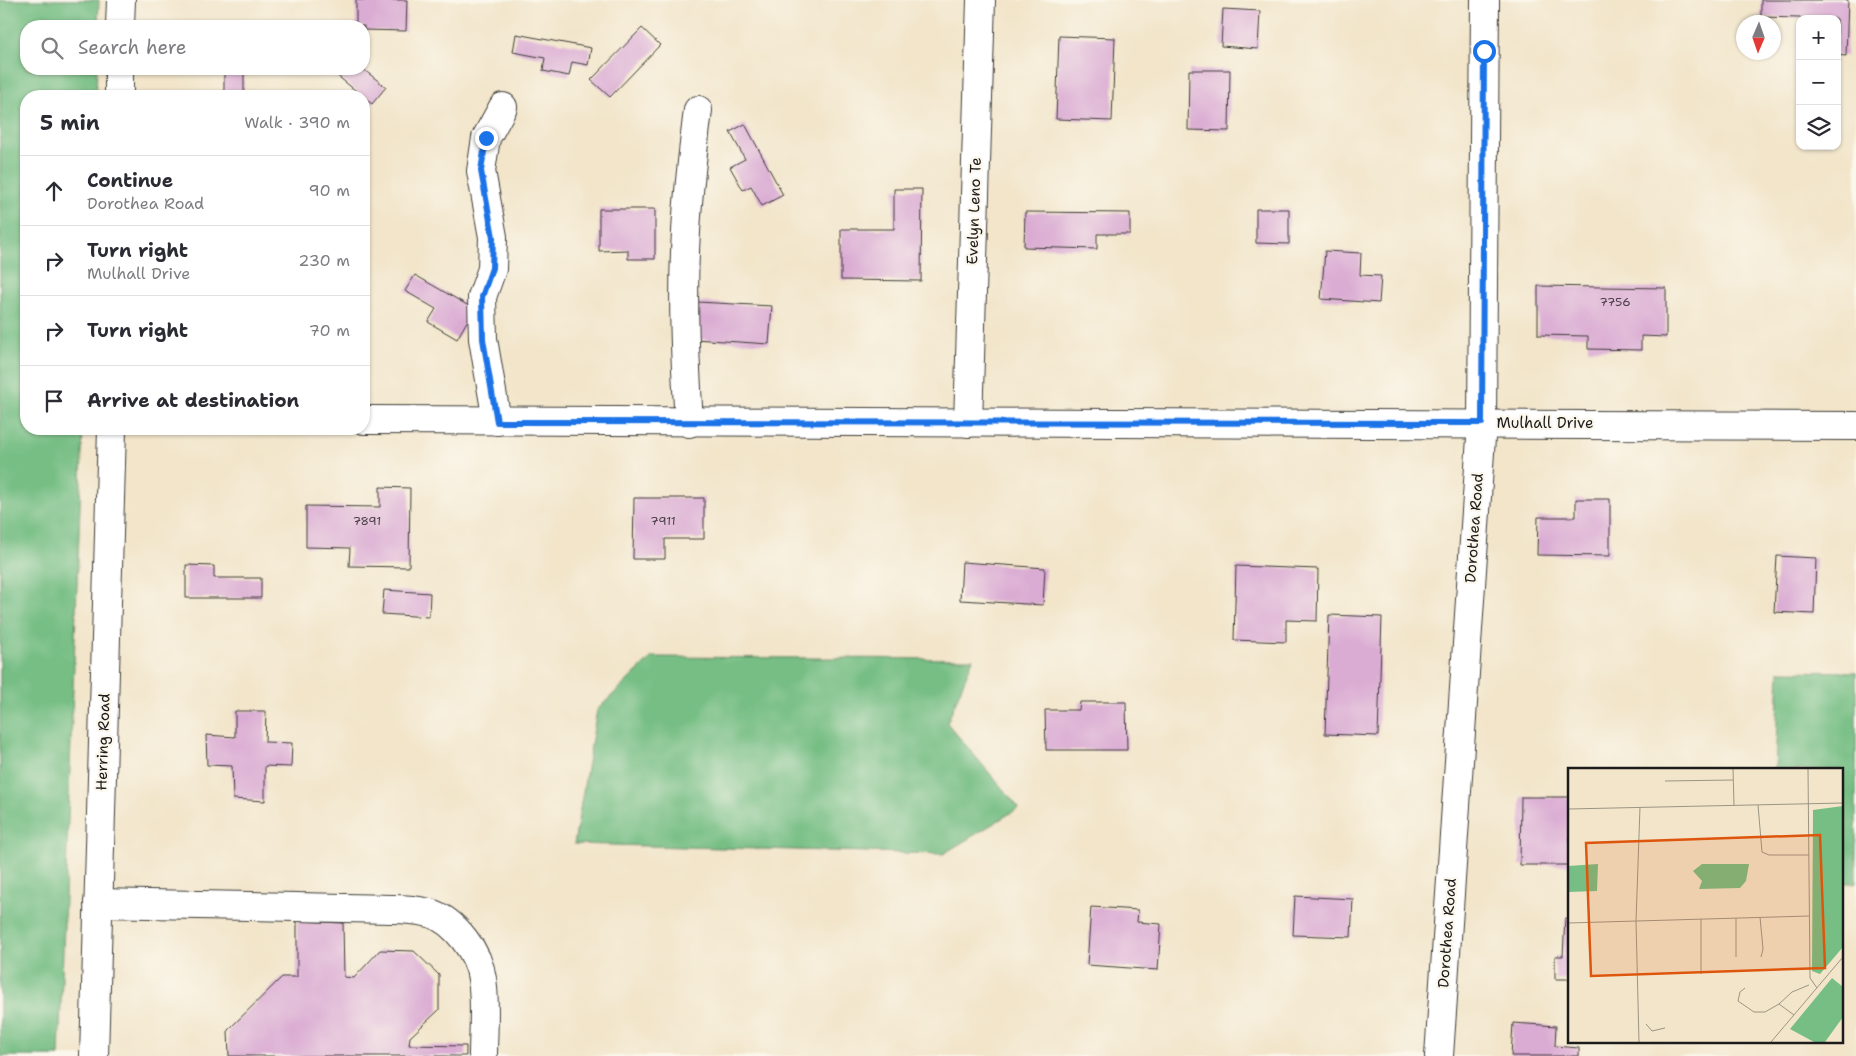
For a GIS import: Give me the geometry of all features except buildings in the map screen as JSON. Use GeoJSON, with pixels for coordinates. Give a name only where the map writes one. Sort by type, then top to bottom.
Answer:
{"type":"FeatureCollection","features":[{"type":"Feature","properties":{"kind":"street"},"geometry":{"type":"LineString","coordinates":[[120,20],[121,0]]}},
{"type":"Feature","properties":{"kind":"street","name":"Evelyn Leno Te"},"geometry":{"type":"LineString","coordinates":[[968,423],[981,0]]}},
{"type":"Feature","properties":{"kind":"street","name":"Dorothea Road"},"geometry":{"type":"LineString","coordinates":[[1439,1056],[1482,423],[1485,0]]}},
{"type":"Feature","properties":{"kind":"street"},"geometry":{"type":"LineString","coordinates":[[119,75],[119,90]]}},
{"type":"Feature","properties":{"kind":"street"},"geometry":{"type":"LineString","coordinates":[[497,422],[483,339],[482,297],[492,268],[493,237],[481,171],[486,138],[503,106]]}},
{"type":"Feature","properties":{"kind":"street"},"geometry":{"type":"LineString","coordinates":[[690,423],[685,360],[684,271],[688,201],[698,110]]}},
{"type":"Feature","properties":{"kind":"street","name":"Mulhall Drive"},"geometry":{"type":"LineString","coordinates":[[370,420],[690,423],[1482,423],[1856,426]]}},
{"type":"Feature","properties":{"kind":"street","name":"Herring Road"},"geometry":{"type":"LineString","coordinates":[[94,1056],[112,435]]}},
{"type":"Feature","properties":{"kind":"street"},"geometry":{"type":"LineString","coordinates":[[98,903],[392,909],[432,914],[450,926],[464,940],[475,956],[482,978],[483,1056]]}},
{"type":"Feature","properties":{"kind":"green space"},"geometry":{"type":"Polygon","coordinates":[[[0,0],[99,0],[98,20],[20,20],[20,75],[97,75],[96,90],[20,90],[20,435],[83,435],[59,1056],[0,1056],[0,0]]]}},
{"type":"Feature","properties":{"kind":"green space"},"geometry":{"type":"Polygon","coordinates":[[[652,657],[973,659],[947,723],[1019,808],[943,854],[574,844],[597,710],[652,657]]]}},
{"type":"Feature","properties":{"kind":"green space"},"geometry":{"type":"Polygon","coordinates":[[[1779,671],[1856,672],[1856,883],[1844,883],[1844,768],[1775,768],[1779,671]]]}},
{"type":"Feature","properties":{"kind":"route"},"geometry":{"type":"LineString","coordinates":[[486,138],[481,171],[493,237],[492,268],[482,297],[483,339],[497,422],[1482,423],[1484,51]]}}]}
